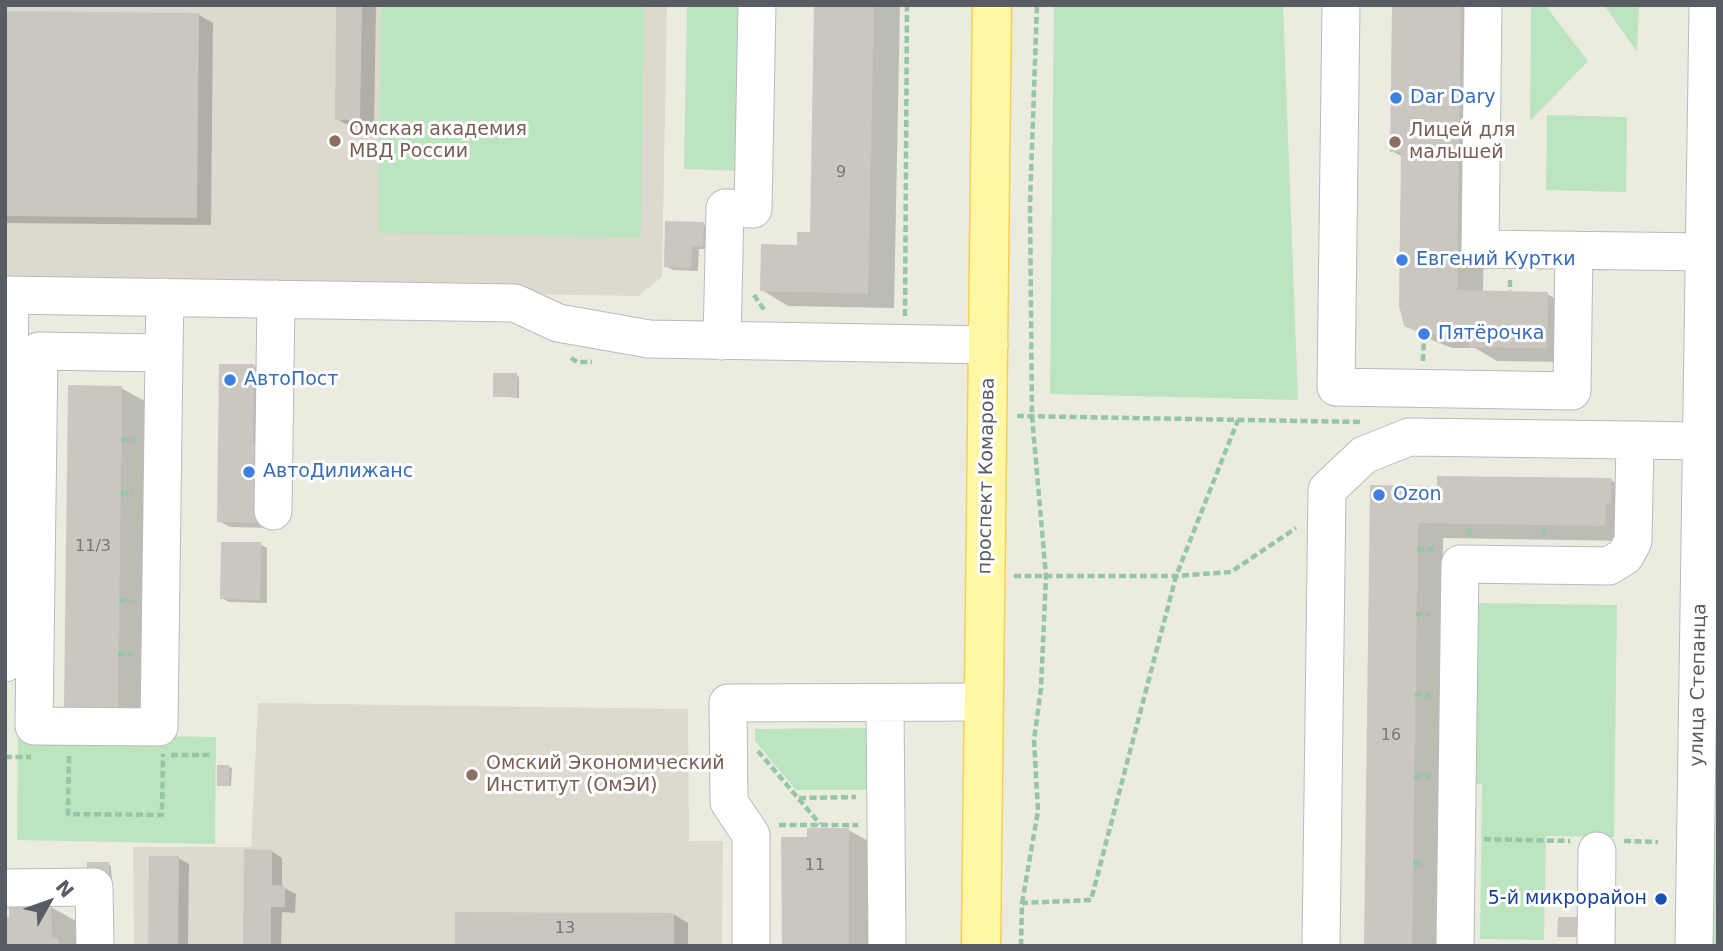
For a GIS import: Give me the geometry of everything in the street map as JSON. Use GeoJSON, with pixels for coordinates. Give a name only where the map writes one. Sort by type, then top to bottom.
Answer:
{"type":"FeatureCollection","features":[{"type":"Feature","properties":{"kind":"main road","name":"проспект Комарова"},"geometry":{"type":"LineString","coordinates":[[981,946],[992,5]]}},
{"type":"Feature","properties":{"kind":"street"},"geometry":{"type":"LineString","coordinates":[[722,341],[724,208],[753,209],[757,5]]}},
{"type":"Feature","properties":{"kind":"street"},"geometry":{"type":"LineString","coordinates":[[1340,5],[1336,387],[1572,391],[1574,250]]}},
{"type":"Feature","properties":{"kind":"street"},"geometry":{"type":"LineString","coordinates":[[1483,5],[1480,249],[1705,252]]}},
{"type":"Feature","properties":{"kind":"street","name":"улица Степанца"},"geometry":{"type":"LineString","coordinates":[[1694,946],[1710,543],[1703,441],[1708,5]]}},
{"type":"Feature","properties":{"kind":"street"},"geometry":{"type":"LineString","coordinates":[[5,663],[8,295],[515,303],[558,323],[649,339],[989,345]]}},
{"type":"Feature","properties":{"kind":"street"},"geometry":{"type":"LineString","coordinates":[[164,353],[39,351],[34,726],[159,727],[165,298]]}},
{"type":"Feature","properties":{"kind":"street"},"geometry":{"type":"LineString","coordinates":[[273,511],[276,299]]}},
{"type":"Feature","properties":{"kind":"street"},"geometry":{"type":"LineString","coordinates":[[1321,946],[1327,489],[1364,456],[1409,437],[1703,441]]}},
{"type":"Feature","properties":{"kind":"street"},"geometry":{"type":"LineString","coordinates":[[1455,946],[1460,564],[1609,566],[1625,556],[1633,541],[1634,440]]}},
{"type":"Feature","properties":{"kind":"street"},"geometry":{"type":"LineString","coordinates":[[751,946],[751,835],[729,802],[728,703],[984,702]]}},
{"type":"Feature","properties":{"kind":"street"},"geometry":{"type":"LineString","coordinates":[[885,703],[887,946]]}},
{"type":"Feature","properties":{"kind":"street"},"geometry":{"type":"LineString","coordinates":[[1596,946],[1600,844]]}},
{"type":"Feature","properties":{"kind":"street"},"geometry":{"type":"LineString","coordinates":[[5,888],[94,887],[95,946]]}},
{"type":"Feature","properties":{"kind":"path"},"geometry":{"type":"LineString","coordinates":[[905,317],[906,5]]}},
{"type":"Feature","properties":{"kind":"path"},"geometry":{"type":"LineString","coordinates":[[1021,946],[1021,903],[1038,811],[1034,740],[1041,688],[1046,576],[1032,416],[1030,204],[1037,5]]}},
{"type":"Feature","properties":{"kind":"path"},"geometry":{"type":"LineString","coordinates":[[1510,278],[1510,291]]}},
{"type":"Feature","properties":{"kind":"path"},"geometry":{"type":"LineString","coordinates":[[749,289],[770,318]]}},
{"type":"Feature","properties":{"kind":"path"},"geometry":{"type":"LineString","coordinates":[[1423,370],[1424,334]]}},
{"type":"Feature","properties":{"kind":"path"},"geometry":{"type":"LineString","coordinates":[[988,415],[1361,422]]}},
{"type":"Feature","properties":{"kind":"path"},"geometry":{"type":"LineString","coordinates":[[1021,903],[1091,900],[1176,576],[1238,420]]}},
{"type":"Feature","properties":{"kind":"path"},"geometry":{"type":"LineString","coordinates":[[986,576],[1176,576],[1231,572],[1327,507]]}},
{"type":"Feature","properties":{"kind":"path"},"geometry":{"type":"LineString","coordinates":[[1468,537],[1469,524]]}},
{"type":"Feature","properties":{"kind":"path"},"geometry":{"type":"LineString","coordinates":[[1544,526],[1544,538]]}},
{"type":"Feature","properties":{"kind":"path"},"geometry":{"type":"LineString","coordinates":[[1417,549],[1433,549]]}},
{"type":"Feature","properties":{"kind":"path"},"geometry":{"type":"LineString","coordinates":[[1416,614],[1432,614]]}},
{"type":"Feature","properties":{"kind":"path"},"geometry":{"type":"LineString","coordinates":[[1415,694],[1431,695]]}},
{"type":"Feature","properties":{"kind":"path"},"geometry":{"type":"LineString","coordinates":[[757,749],[821,825]]}},
{"type":"Feature","properties":{"kind":"path"},"geometry":{"type":"LineString","coordinates":[[68,758],[68,814],[162,815],[163,754]]}},
{"type":"Feature","properties":{"kind":"path"},"geometry":{"type":"LineString","coordinates":[[186,755],[212,755]]}},
{"type":"Feature","properties":{"kind":"path"},"geometry":{"type":"LineString","coordinates":[[1414,777],[1430,777]]}},
{"type":"Feature","properties":{"kind":"path"},"geometry":{"type":"LineString","coordinates":[[798,797],[860,797]]}},
{"type":"Feature","properties":{"kind":"path"},"geometry":{"type":"LineString","coordinates":[[774,825],[860,825]]}},
{"type":"Feature","properties":{"kind":"path"},"geometry":{"type":"LineString","coordinates":[[1456,839],[1600,844],[1658,842]]}},
{"type":"Feature","properties":{"kind":"path"},"geometry":{"type":"LineString","coordinates":[[1413,863],[1429,863]]}},
{"type":"Feature","properties":{"kind":"shaded area","name":"Омская академия МВД России"},"geometry":{"type":"Polygon","coordinates":[[[5,5],[667,5],[662,277],[638,296],[5,286],[5,5]]]}},
{"type":"Feature","properties":{"kind":"shaded area","name":"Омский Экономический Институт (ОмЭИ)"},"geometry":{"type":"Polygon","coordinates":[[[258,703],[688,709],[689,841],[723,841],[722,946],[134,946],[133,847],[251,847],[258,703]]]}},
{"type":"Feature","properties":{"kind":"green space"},"geometry":{"type":"Polygon","coordinates":[[[381,5],[644,5],[641,238],[378,233],[381,5]]]}},
{"type":"Feature","properties":{"kind":"green space"},"geometry":{"type":"Polygon","coordinates":[[[687,5],[743,5],[740,171],[684,169],[687,5]]]}},
{"type":"Feature","properties":{"kind":"green space"},"geometry":{"type":"Polygon","coordinates":[[[1054,5],[1283,5],[1298,400],[1050,394],[1054,5]]]}},
{"type":"Feature","properties":{"kind":"green space"},"geometry":{"type":"Polygon","coordinates":[[[1531,5],[1545,5],[1588,61],[1530,121],[1531,5]]]}},
{"type":"Feature","properties":{"kind":"green space"},"geometry":{"type":"Polygon","coordinates":[[[1604,5],[1639,5],[1637,52],[1604,5]]]}},
{"type":"Feature","properties":{"kind":"green space"},"geometry":{"type":"Polygon","coordinates":[[[1547,115],[1627,117],[1626,192],[1546,190],[1547,115]]]}},
{"type":"Feature","properties":{"kind":"green space"},"geometry":{"type":"Polygon","coordinates":[[[1473,603],[1617,605],[1614,837],[1546,836],[1544,940],[1480,939],[1482,784],[1471,783],[1473,603]]]}},
{"type":"Feature","properties":{"kind":"green space"},"geometry":{"type":"Polygon","coordinates":[[[869,728],[869,790],[796,790],[755,741],[755,729],[869,728]]]}},
{"type":"Feature","properties":{"kind":"green space"},"geometry":{"type":"Polygon","coordinates":[[[18,734],[216,737],[215,844],[17,840],[18,734]]]}},
{"type":"Feature","properties":{"kind":"green space"},"geometry":{"type":"Polygon","coordinates":[[[1715,784],[1718,784],[1718,946],[1708,946],[1709,811],[1715,784]]]}},
{"type":"Feature","properties":{"kind":"building"},"geometry":{"type":"Polygon","coordinates":[[[336,5],[362,5],[360,120],[335,120],[336,5]]]}},
{"type":"Feature","properties":{"kind":"building"},"geometry":{"type":"Polygon","coordinates":[[[814,5],[874,5],[868,294],[760,291],[761,244],[797,245],[797,232],[810,232],[814,5]]]}},
{"type":"Feature","properties":{"kind":"building"},"geometry":{"type":"Polygon","coordinates":[[[1392,5],[1461,5],[1457,290],[1548,292],[1547,348],[1469,347],[1470,335],[1424,334],[1404,326],[1399,305],[1401,152],[1390,152],[1392,5]]]}},
{"type":"Feature","properties":{"kind":"building"},"geometry":{"type":"Polygon","coordinates":[[[5,11],[199,13],[197,218],[5,216],[5,11]]]}},
{"type":"Feature","properties":{"kind":"building"},"geometry":{"type":"Polygon","coordinates":[[[665,221],[704,222],[703,246],[692,246],[691,268],[664,267],[665,221]]]}},
{"type":"Feature","properties":{"kind":"building"},"geometry":{"type":"Polygon","coordinates":[[[219,364],[254,364],[253,443],[267,443],[266,523],[217,522],[219,364]]]}},
{"type":"Feature","properties":{"kind":"building"},"geometry":{"type":"Polygon","coordinates":[[[493,373],[517,373],[517,397],[493,397],[493,373]]]}},
{"type":"Feature","properties":{"kind":"building"},"geometry":{"type":"Polygon","coordinates":[[[68,385],[122,386],[118,707],[64,707],[68,385]]]}},
{"type":"Feature","properties":{"kind":"building"},"geometry":{"type":"Polygon","coordinates":[[[1437,476],[1612,478],[1611,503],[1606,503],[1605,526],[1418,523],[1412,946],[1364,946],[1370,485],[1437,486],[1437,476]]]}},
{"type":"Feature","properties":{"kind":"building"},"geometry":{"type":"Polygon","coordinates":[[[221,542],[261,542],[260,600],[220,599],[221,542]]]}},
{"type":"Feature","properties":{"kind":"building"},"geometry":{"type":"Polygon","coordinates":[[[217,765],[229,765],[229,786],[217,786],[217,765]]]}},
{"type":"Feature","properties":{"kind":"building"},"geometry":{"type":"Polygon","coordinates":[[[807,828],[849,828],[849,946],[782,946],[781,837],[807,837],[807,828]]]}},
{"type":"Feature","properties":{"kind":"building"},"geometry":{"type":"Polygon","coordinates":[[[244,849],[272,850],[272,885],[285,886],[285,907],[271,907],[271,946],[243,946],[244,849]]]}},
{"type":"Feature","properties":{"kind":"building"},"geometry":{"type":"Polygon","coordinates":[[[149,856],[179,856],[178,946],[148,946],[149,856]]]}},
{"type":"Feature","properties":{"kind":"building"},"geometry":{"type":"Polygon","coordinates":[[[87,862],[109,862],[109,883],[87,883],[87,862]]]}},
{"type":"Feature","properties":{"kind":"building"},"geometry":{"type":"Polygon","coordinates":[[[9,905],[51,905],[52,938],[58,938],[58,946],[5,946],[5,917],[9,917],[9,905]]]}},
{"type":"Feature","properties":{"kind":"building"},"geometry":{"type":"Polygon","coordinates":[[[455,912],[674,913],[674,946],[455,946],[455,912]]]}},
{"type":"Feature","properties":{"kind":"building"},"geometry":{"type":"Polygon","coordinates":[[[1558,917],[1584,917],[1584,937],[1557,937],[1558,917]]]}},
{"type":"Feature","properties":{"kind":"place","name":"Dar Dary"},"geometry":{"type":"Point","coordinates":[1396,98]}},
{"type":"Feature","properties":{"kind":"place","name":"Омская академия МВД России"},"geometry":{"type":"Point","coordinates":[335,141]}},
{"type":"Feature","properties":{"kind":"place","name":"Лицей для малышей"},"geometry":{"type":"Point","coordinates":[1395,142]}},
{"type":"Feature","properties":{"kind":"place","name":"Евгений Куртки"},"geometry":{"type":"Point","coordinates":[1402,260]}},
{"type":"Feature","properties":{"kind":"place","name":"Пятёрочка"},"geometry":{"type":"Point","coordinates":[1424,334]}},
{"type":"Feature","properties":{"kind":"place","name":"АвтоПост"},"geometry":{"type":"Point","coordinates":[230,380]}},
{"type":"Feature","properties":{"kind":"place","name":"АвтоДилижанс"},"geometry":{"type":"Point","coordinates":[249,472]}},
{"type":"Feature","properties":{"kind":"place","name":"Ozon"},"geometry":{"type":"Point","coordinates":[1379,495]}},
{"type":"Feature","properties":{"kind":"place","name":"Омский Экономический Институт (ОмЭИ)"},"geometry":{"type":"Point","coordinates":[472,775]}},
{"type":"Feature","properties":{"kind":"place","name":"5-й микрорайон"},"geometry":{"type":"Point","coordinates":[1661,899]}}]}
